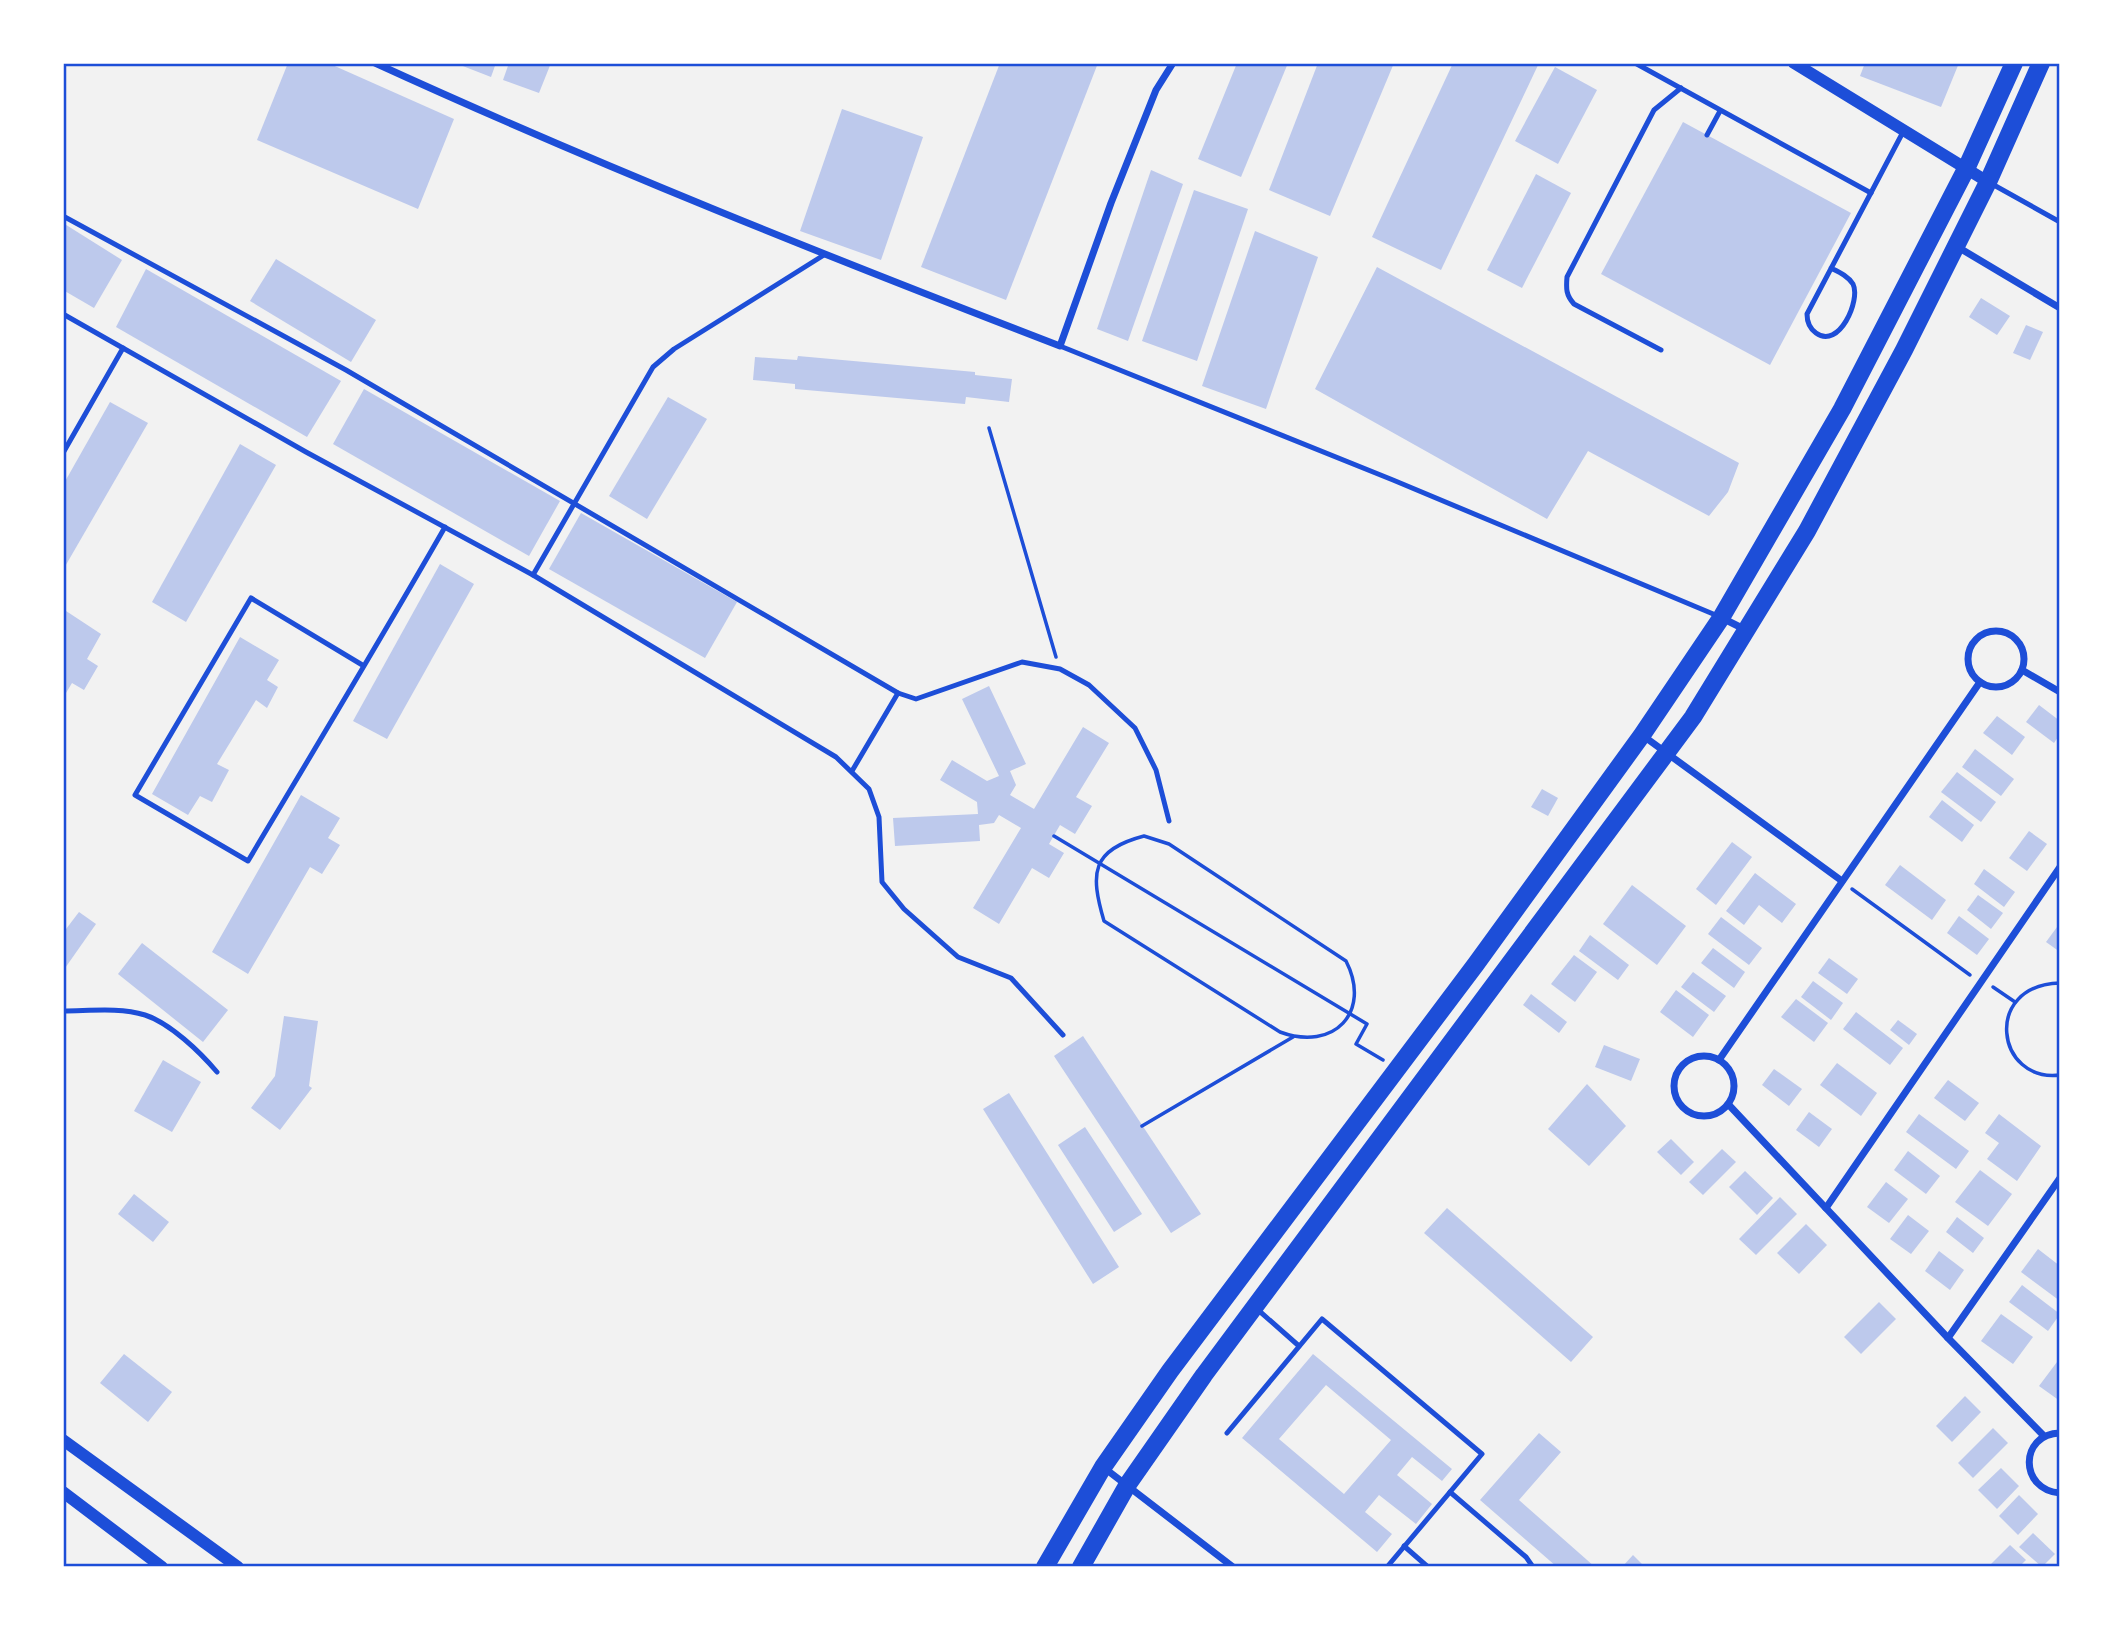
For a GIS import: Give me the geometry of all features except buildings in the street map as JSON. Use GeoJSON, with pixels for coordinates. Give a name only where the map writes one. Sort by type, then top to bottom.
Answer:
{"type":"FeatureCollection","features":[{"type":"Feature","properties":{"kind":"main road"},"geometry":{"type":"LineString","coordinates":[[1045,1567],[1103,1467],[1170,1371],[1476,964],[1642,735],[1721,618],[1842,409],[1966,169],[2014,63]]}},
{"type":"Feature","properties":{"kind":"main road"},"geometry":{"type":"LineString","coordinates":[[1081,1567],[1128,1484],[1254,1306],[1693,717],[1831,486],[1904,350],[1988,182],[2041,63]]}},
{"type":"Feature","properties":{"kind":"street"},"geometry":{"type":"LineString","coordinates":[[375,63],[496,119],[824,256],[1060,346],[1156,90],[1173,63]]}},
{"type":"Feature","properties":{"kind":"street"},"geometry":{"type":"LineString","coordinates":[[1794,63],[1988,182]]}},
{"type":"Feature","properties":{"kind":"street"},"geometry":{"type":"LineString","coordinates":[[1956,246],[2060,308]]}},
{"type":"Feature","properties":{"kind":"street"},"geometry":{"type":"LineString","coordinates":[[1721,618],[1747,630]]}},
{"type":"Feature","properties":{"kind":"street"},"geometry":{"type":"LineString","coordinates":[[1998,631],[2014,638],[2023,653],[2022,670],[2017,678],[2002,687],[1994,687],[1980,682],[1970,671],[1968,652],[1972,643],[1988,632],[1998,631]]}},
{"type":"Feature","properties":{"kind":"street"},"geometry":{"type":"LineString","coordinates":[[2022,670],[2060,692]]}},
{"type":"Feature","properties":{"kind":"street"},"geometry":{"type":"LineString","coordinates":[[1719,1060],[1980,682]]}},
{"type":"Feature","properties":{"kind":"street"},"geometry":{"type":"LineString","coordinates":[[1642,735],[1842,881]]}},
{"type":"Feature","properties":{"kind":"street"},"geometry":{"type":"LineString","coordinates":[[1826,1208],[2060,867]]}},
{"type":"Feature","properties":{"kind":"street"},"geometry":{"type":"LineString","coordinates":[[1710,1056],[1719,1060],[1726,1066],[1734,1085],[1728,1104],[1712,1115],[1702,1116],[1684,1109],[1674,1092],[1677,1072],[1690,1059],[1710,1056]]}},
{"type":"Feature","properties":{"kind":"street"},"geometry":{"type":"LineString","coordinates":[[1728,1104],[2044,1436]]}},
{"type":"Feature","properties":{"kind":"street"},"geometry":{"type":"LineString","coordinates":[[1948,1338],[2060,1178]]}},
{"type":"Feature","properties":{"kind":"street"},"geometry":{"type":"LineString","coordinates":[[2060,1433],[2044,1436],[2031,1450],[2029,1470],[2040,1486],[2060,1493]]}},
{"type":"Feature","properties":{"kind":"street"},"geometry":{"type":"LineString","coordinates":[[63,1440],[238,1567]]}},
{"type":"Feature","properties":{"kind":"street"},"geometry":{"type":"LineString","coordinates":[[1103,1467],[1233,1567]]}},
{"type":"Feature","properties":{"kind":"street"},"geometry":{"type":"LineString","coordinates":[[63,1492],[162,1567]]}},
{"type":"Feature","properties":{"kind":"lane"},"geometry":{"type":"LineString","coordinates":[[1635,63],[1871,193]]}},
{"type":"Feature","properties":{"kind":"lane"},"geometry":{"type":"LineString","coordinates":[[1661,350],[1574,304],[1568,297],[1566,288],[1567,277],[1654,110],[1681,88]]}},
{"type":"Feature","properties":{"kind":"lane"},"geometry":{"type":"LineString","coordinates":[[1707,135],[1720,111]]}},
{"type":"Feature","properties":{"kind":"lane"},"geometry":{"type":"LineString","coordinates":[[1831,268],[1849,278],[1856,296],[1844,324],[1838,332],[1828,337],[1820,335],[1810,327],[1807,314],[1831,268],[1904,130]]}},
{"type":"Feature","properties":{"kind":"lane"},"geometry":{"type":"LineString","coordinates":[[1988,182],[2060,222]]}},
{"type":"Feature","properties":{"kind":"lane"},"geometry":{"type":"LineString","coordinates":[[63,216],[346,370],[898,693],[916,699],[923,698],[991,671],[1022,662],[1060,669],[1089,685],[1135,728],[1156,770],[1169,821]]}},
{"type":"Feature","properties":{"kind":"lane"},"geometry":{"type":"LineString","coordinates":[[533,575],[653,367],[674,349],[824,256]]}},
{"type":"Feature","properties":{"kind":"lane"},"geometry":{"type":"LineString","coordinates":[[63,314],[533,575],[820,746],[852,771],[869,789],[879,817],[882,882],[904,909],[958,957],[1011,978],[1063,1035]]}},
{"type":"Feature","properties":{"kind":"lane"},"geometry":{"type":"LineString","coordinates":[[1060,346],[1393,480],[1721,618]]}},
{"type":"Feature","properties":{"kind":"lane"},"geometry":{"type":"LineString","coordinates":[[63,453],[123,348]]}},
{"type":"Feature","properties":{"kind":"lane"},"geometry":{"type":"LineString","coordinates":[[364,666],[251,598],[135,795],[248,861],[364,666],[445,527]]}},
{"type":"Feature","properties":{"kind":"lane"},"geometry":{"type":"LineString","coordinates":[[852,771],[898,693]]}},
{"type":"Feature","properties":{"kind":"lane"},"geometry":{"type":"LineString","coordinates":[[63,1012],[111,1010],[145,1015],[202,1054],[217,1072]]}},
{"type":"Feature","properties":{"kind":"lane"},"geometry":{"type":"LineString","coordinates":[[1254,1306],[1299,1346]]}},
{"type":"Feature","properties":{"kind":"lane"},"geometry":{"type":"LineString","coordinates":[[1227,1433],[1322,1320],[1482,1454],[1387,1567]]}},
{"type":"Feature","properties":{"kind":"lane"},"geometry":{"type":"LineString","coordinates":[[1450,1492],[1526,1557],[1533,1567]]}},
{"type":"Feature","properties":{"kind":"lane"},"geometry":{"type":"LineString","coordinates":[[1404,1546],[1428,1567]]}},
{"type":"Feature","properties":{"kind":"path"},"geometry":{"type":"LineString","coordinates":[[989,428],[1060,669]]}},
{"type":"Feature","properties":{"kind":"path"},"geometry":{"type":"LineString","coordinates":[[1054,836],[1367,1024],[1356,1044],[1397,1068]]}},
{"type":"Feature","properties":{"kind":"path"},"geometry":{"type":"LineString","coordinates":[[1144,836],[1169,844],[1346,961],[1354,977],[1356,995],[1351,1014],[1341,1026],[1320,1038],[1293,1037],[1280,1032],[1104,921],[1097,890],[1099,863],[1108,851],[1124,842],[1144,836]]}},
{"type":"Feature","properties":{"kind":"path"},"geometry":{"type":"LineString","coordinates":[[1842,881],[2015,1002]]}},
{"type":"Feature","properties":{"kind":"path"},"geometry":{"type":"LineString","coordinates":[[2060,983],[2043,984],[2027,990],[2015,1002],[2007,1020],[2007,1040],[2015,1058],[2031,1071],[2049,1076],[2060,1075]]}},
{"type":"Feature","properties":{"kind":"path"},"geometry":{"type":"LineString","coordinates":[[1143,1126],[1293,1037]]}}]}
